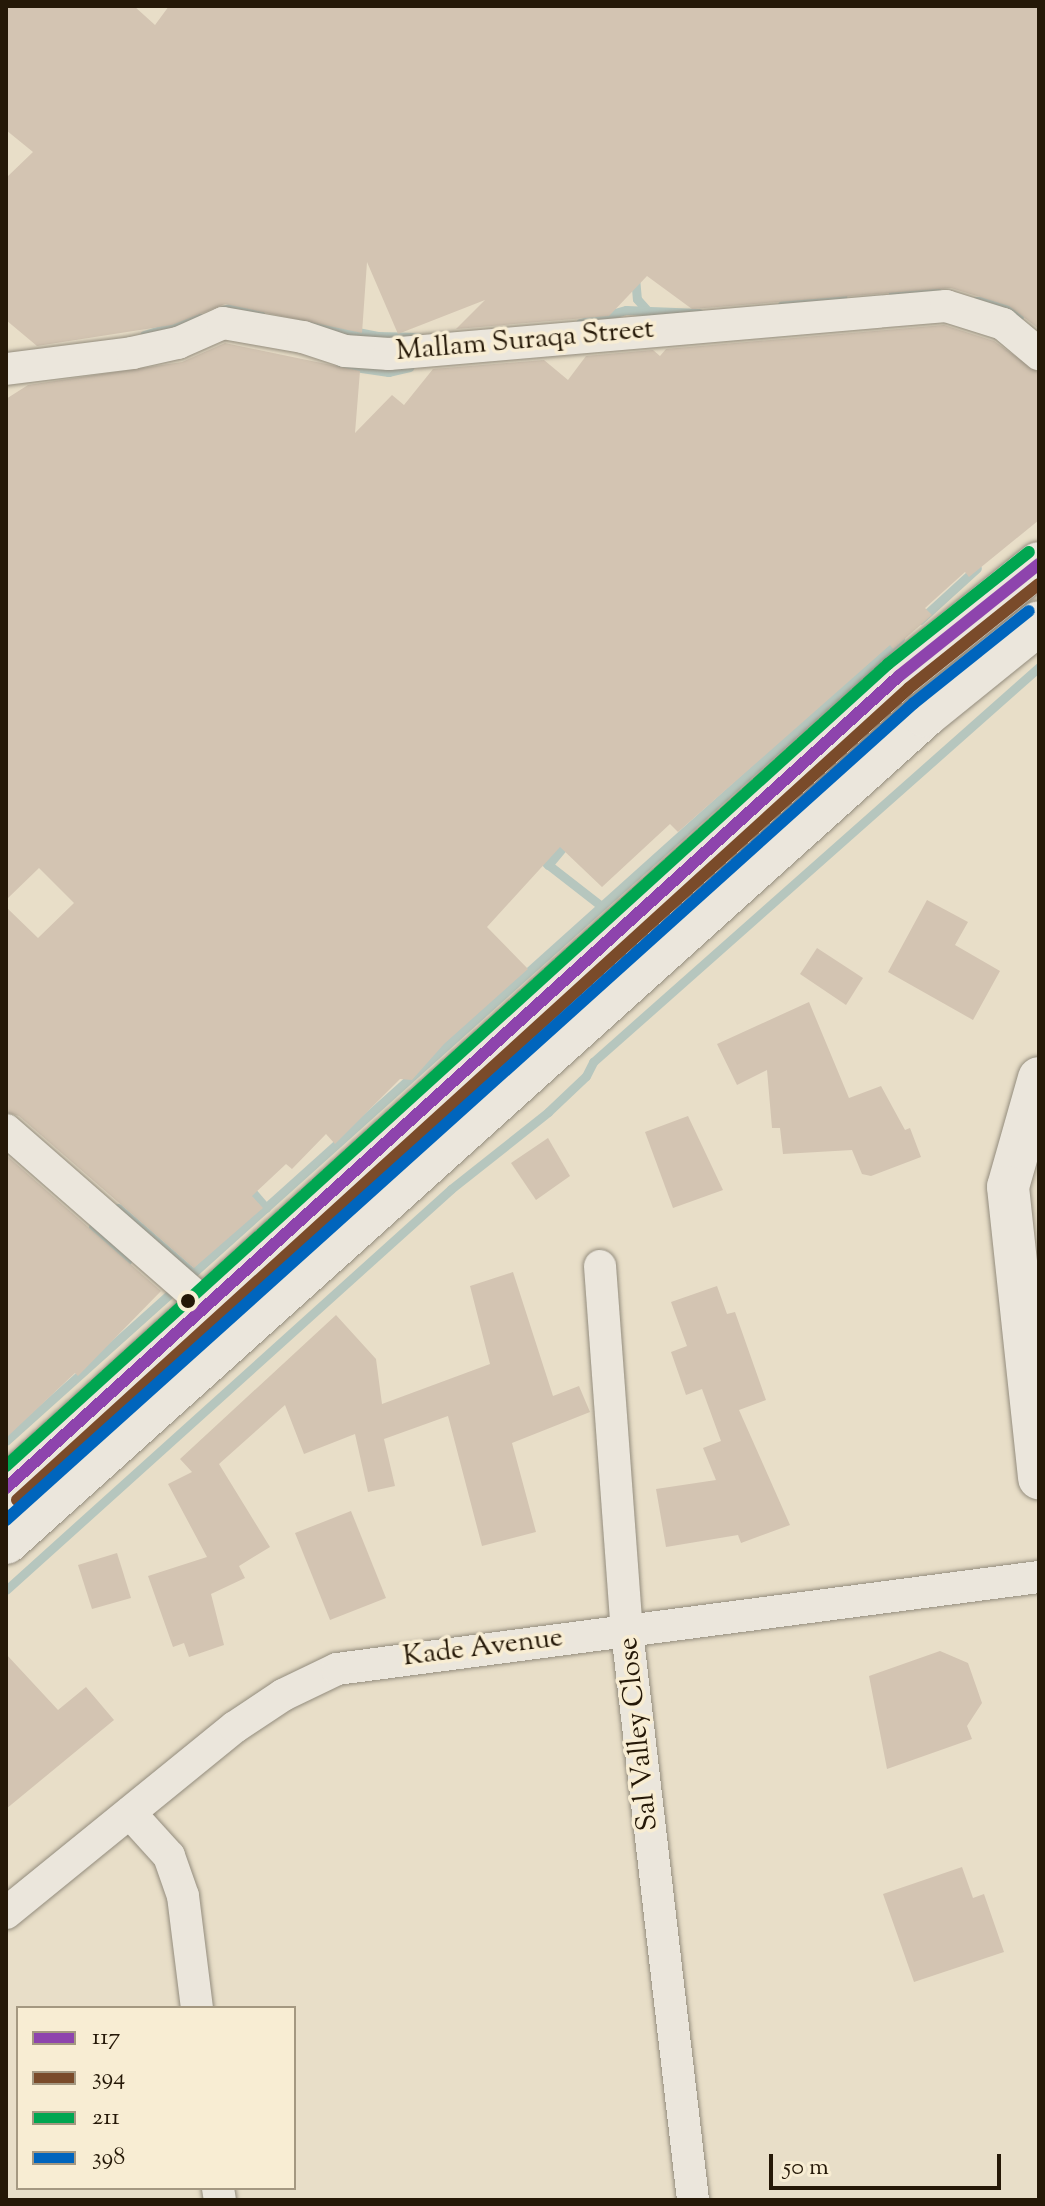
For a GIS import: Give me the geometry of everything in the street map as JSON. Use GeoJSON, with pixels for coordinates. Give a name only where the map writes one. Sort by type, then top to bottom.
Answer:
{"type":"FeatureCollection","features":[{"type":"Feature","properties":{"kind":"main road"},"geometry":{"type":"LineString","coordinates":[[6,1488],[899,676],[1039,564]]}},
{"type":"Feature","properties":{"kind":"main road"},"geometry":{"type":"LineString","coordinates":[[6,1542],[925,715],[1039,623]]}},
{"type":"Feature","properties":{"kind":"street","name":"Mallam Suraqa Street"},"geometry":{"type":"LineString","coordinates":[[6,369],[132,353],[178,343],[223,323],[303,337],[345,351],[389,354],[946,306],[1003,324],[1039,354]]}},
{"type":"Feature","properties":{"kind":"street"},"geometry":{"type":"LineString","coordinates":[[1039,1078],[1008,1187],[1039,1478]]}},
{"type":"Feature","properties":{"kind":"street"},"geometry":{"type":"LineString","coordinates":[[6,1130],[208,1307]]}},
{"type":"Feature","properties":{"kind":"street","name":"Sal Valley Close"},"geometry":{"type":"LineString","coordinates":[[600,1266],[627,1631],[693,2200]]}},
{"type":"Feature","properties":{"kind":"street","name":"Kade Avenue"},"geometry":{"type":"LineString","coordinates":[[6,1913],[235,1727],[283,1695],[337,1669],[1039,1577]]}},
{"type":"Feature","properties":{"kind":"street"},"geometry":{"type":"LineString","coordinates":[[130,1813],[169,1856],[183,1896],[197,2006]]}},
{"type":"Feature","properties":{"kind":"building"},"geometry":{"type":"Polygon","coordinates":[[[6,6],[134,6],[155,25],[169,6],[1039,6],[1039,329],[1009,306],[951,288],[692,309],[647,276],[609,316],[456,329],[485,300],[398,334],[367,262],[362,333],[225,304],[172,325],[37,346],[6,320],[6,178],[33,152],[6,130],[6,6]]]}},
{"type":"Feature","properties":{"kind":"building"},"geometry":{"type":"Polygon","coordinates":[[[944,325],[994,341],[1039,373],[1039,520],[969,577],[965,572],[925,608],[932,615],[893,649],[890,645],[678,832],[670,824],[602,887],[560,847],[487,927],[528,969],[444,1044],[412,1080],[400,1079],[335,1144],[326,1134],[292,1169],[286,1164],[252,1196],[263,1208],[194,1268],[19,1116],[6,1112],[6,907],[38,938],[74,903],[39,868],[6,900],[6,399],[28,385],[182,362],[225,343],[360,371],[355,433],[392,395],[404,405],[433,369],[544,360],[568,380],[586,356],[653,350],[660,356],[666,349],[944,325]]]}},
{"type":"Feature","properties":{"kind":"building"},"geometry":{"type":"Polygon","coordinates":[[[927,900],[968,922],[955,945],[1000,971],[973,1020],[888,972],[927,900]]]}},
{"type":"Feature","properties":{"kind":"building"},"geometry":{"type":"Polygon","coordinates":[[[817,948],[863,978],[846,1005],[800,974],[817,948]]]}},
{"type":"Feature","properties":{"kind":"building"},"geometry":{"type":"Polygon","coordinates":[[[809,1002],[849,1098],[881,1086],[905,1130],[910,1128],[921,1157],[871,1176],[862,1174],[852,1150],[783,1154],[780,1128],[772,1128],[767,1070],[737,1085],[717,1044],[809,1002]]]}},
{"type":"Feature","properties":{"kind":"building"},"geometry":{"type":"Polygon","coordinates":[[[688,1116],[723,1190],[673,1208],[645,1132],[688,1116]]]}},
{"type":"Feature","properties":{"kind":"building"},"geometry":{"type":"Polygon","coordinates":[[[548,1138],[570,1176],[536,1200],[511,1163],[548,1138]]]}},
{"type":"Feature","properties":{"kind":"building"},"geometry":{"type":"Polygon","coordinates":[[[6,1155],[161,1291],[78,1376],[75,1373],[6,1438],[6,1155]]]}},
{"type":"Feature","properties":{"kind":"building"},"geometry":{"type":"Polygon","coordinates":[[[513,1272],[553,1396],[579,1386],[590,1412],[512,1443],[536,1532],[482,1546],[448,1416],[384,1439],[395,1486],[368,1492],[355,1434],[304,1454],[285,1405],[219,1464],[270,1547],[239,1566],[245,1578],[211,1594],[224,1645],[189,1657],[184,1643],[173,1647],[148,1576],[207,1557],[168,1484],[192,1472],[180,1459],[336,1315],[376,1359],[382,1404],[490,1364],[470,1286],[513,1272]]]}},
{"type":"Feature","properties":{"kind":"building"},"geometry":{"type":"Polygon","coordinates":[[[717,1286],[727,1314],[735,1312],[766,1400],[739,1410],[790,1525],[741,1543],[738,1535],[666,1547],[656,1489],[716,1480],[703,1448],[721,1441],[702,1389],[686,1395],[671,1352],[687,1346],[671,1302],[717,1286]]]}},
{"type":"Feature","properties":{"kind":"building"},"geometry":{"type":"Polygon","coordinates":[[[351,1511],[386,1598],[330,1620],[295,1533],[351,1511]]]}},
{"type":"Feature","properties":{"kind":"building"},"geometry":{"type":"Polygon","coordinates":[[[117,1553],[131,1598],[92,1609],[78,1565],[117,1553]]]}},
{"type":"Feature","properties":{"kind":"building"},"geometry":{"type":"Polygon","coordinates":[[[940,1651],[968,1663],[982,1703],[967,1726],[972,1739],[887,1769],[869,1676],[940,1651]]]}},
{"type":"Feature","properties":{"kind":"building"},"geometry":{"type":"Polygon","coordinates":[[[6,1654],[58,1710],[86,1687],[114,1720],[6,1809],[6,1654]]]}},
{"type":"Feature","properties":{"kind":"building"},"geometry":{"type":"Polygon","coordinates":[[[962,1867],[973,1898],[984,1894],[1004,1952],[914,1982],[883,1894],[962,1867]]]}},
{"type":"Feature","properties":{"kind":"waterway"},"geometry":{"type":"LineString","coordinates":[[635,277],[637,299],[647,310]]}},
{"type":"Feature","properties":{"kind":"waterway"},"geometry":{"type":"LineString","coordinates":[[893,293],[938,293]]}},
{"type":"Feature","properties":{"kind":"waterway"},"geometry":{"type":"LineString","coordinates":[[782,305],[842,296]]}},
{"type":"Feature","properties":{"kind":"waterway"},"geometry":{"type":"LineString","coordinates":[[976,301],[1001,301],[1019,317]]}},
{"type":"Feature","properties":{"kind":"waterway"},"geometry":{"type":"LineString","coordinates":[[220,311],[233,307],[260,314]]}},
{"type":"Feature","properties":{"kind":"waterway"},"geometry":{"type":"LineString","coordinates":[[580,323],[626,310],[699,313]]}},
{"type":"Feature","properties":{"kind":"waterway"},"geometry":{"type":"LineString","coordinates":[[144,335],[199,318]]}},
{"type":"Feature","properties":{"kind":"waterway"},"geometry":{"type":"LineString","coordinates":[[302,321],[378,336],[418,337]]}},
{"type":"Feature","properties":{"kind":"waterway"},"geometry":{"type":"LineString","coordinates":[[341,365],[388,372],[409,367]]}},
{"type":"Feature","properties":{"kind":"waterway"},"geometry":{"type":"LineString","coordinates":[[920,620],[977,568]]}},
{"type":"Feature","properties":{"kind":"waterway"},"geometry":{"type":"LineString","coordinates":[[6,1441],[900,638]]}},
{"type":"Feature","properties":{"kind":"waterway"},"geometry":{"type":"LineString","coordinates":[[6,1590],[451,1189],[548,1112],[586,1076],[593,1062],[1039,667]]}},
{"type":"Feature","properties":{"kind":"waterway"},"geometry":{"type":"LineString","coordinates":[[548,865],[569,840]]}},
{"type":"Feature","properties":{"kind":"waterway"},"geometry":{"type":"LineString","coordinates":[[546,863],[600,905]]}},
{"type":"Feature","properties":{"kind":"waterway"},"geometry":{"type":"LineString","coordinates":[[247,1186],[266,1208]]}},
{"type":"Feature","properties":{"kind":"waterway"},"geometry":{"type":"LineString","coordinates":[[118,1208],[193,1273]]}},
{"type":"Feature","properties":{"kind":"waterway"},"geometry":{"type":"LineString","coordinates":[[93,1227],[127,1261]]}},
{"type":"Feature","properties":{"kind":"transit line","name":"211"},"geometry":{"type":"LineString","coordinates":[[6,1466],[888,664],[1029,552]]}},
{"type":"Feature","properties":{"kind":"transit line","name":"117"},"geometry":{"type":"LineString","coordinates":[[6,1488],[899,676],[1039,564]]}},
{"type":"Feature","properties":{"kind":"transit line","name":"394"},"geometry":{"type":"LineString","coordinates":[[17,1500],[909,688],[1039,584]]}},
{"type":"Feature","properties":{"kind":"transit line","name":"398"},"geometry":{"type":"LineString","coordinates":[[6,1520],[914,703],[1029,611]]}}]}
